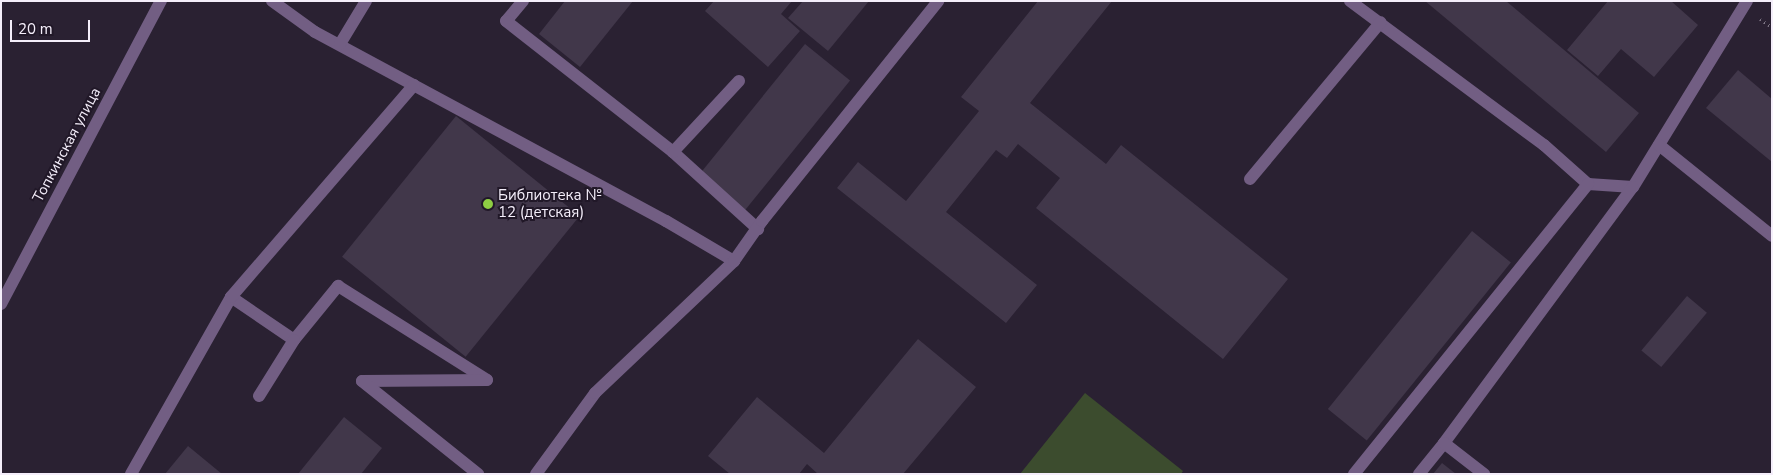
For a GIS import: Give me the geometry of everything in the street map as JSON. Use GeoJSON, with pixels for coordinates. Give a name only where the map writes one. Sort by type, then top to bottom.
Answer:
{"type":"FeatureCollection","features":[{"type":"Feature","properties":{"kind":"street","name":"Топкинская улица"},"geometry":{"type":"LineString","coordinates":[[1,304],[162,1]]}},
{"type":"Feature","properties":{"kind":"street"},"geometry":{"type":"LineString","coordinates":[[272,1],[315,32],[666,220],[734,261]]}},
{"type":"Feature","properties":{"kind":"street"},"geometry":{"type":"LineString","coordinates":[[340,44],[366,1]]}},
{"type":"Feature","properties":{"kind":"street"},"geometry":{"type":"LineString","coordinates":[[523,1],[506,21],[673,152],[758,229]]}},
{"type":"Feature","properties":{"kind":"street"},"geometry":{"type":"LineString","coordinates":[[536,474],[595,393],[734,261],[938,1]]}},
{"type":"Feature","properties":{"kind":"street"},"geometry":{"type":"LineString","coordinates":[[1350,1],[1381,22],[1544,145],[1588,184],[1633,186]]}},
{"type":"Feature","properties":{"kind":"street"},"geometry":{"type":"LineString","coordinates":[[1419,474],[1444,443],[1633,186],[1747,1]]}},
{"type":"Feature","properties":{"kind":"street"},"geometry":{"type":"LineString","coordinates":[[1250,179],[1381,22]]}},
{"type":"Feature","properties":{"kind":"street"},"geometry":{"type":"LineString","coordinates":[[673,152],[739,81]]}},
{"type":"Feature","properties":{"kind":"street"},"geometry":{"type":"LineString","coordinates":[[131,474],[231,297],[414,85]]}},
{"type":"Feature","properties":{"kind":"street"},"geometry":{"type":"LineString","coordinates":[[1659,145],[1772,236]]}},
{"type":"Feature","properties":{"kind":"street"},"geometry":{"type":"LineString","coordinates":[[1354,474],[1588,184]]}},
{"type":"Feature","properties":{"kind":"street"},"geometry":{"type":"LineString","coordinates":[[259,396],[294,340],[338,286],[487,380],[362,381],[478,474]]}},
{"type":"Feature","properties":{"kind":"street"},"geometry":{"type":"LineString","coordinates":[[231,297],[294,340]]}},
{"type":"Feature","properties":{"kind":"street"},"geometry":{"type":"LineString","coordinates":[[1444,443],[1484,474]]}},
{"type":"Feature","properties":{"kind":"green space"},"geometry":{"type":"Polygon","coordinates":[[[1085,393],[1183,471],[1181,474],[1020,474],[1085,393]]]}},
{"type":"Feature","properties":{"kind":"building"},"geometry":{"type":"Polygon","coordinates":[[[565,1],[633,1],[580,67],[539,34],[565,1]]]}},
{"type":"Feature","properties":{"kind":"building"},"geometry":{"type":"Polygon","coordinates":[[[714,1],[792,1],[781,14],[800,31],[768,67],[705,11],[714,1]]]}},
{"type":"Feature","properties":{"kind":"building"},"geometry":{"type":"Polygon","coordinates":[[[803,1],[869,1],[828,51],[788,18],[803,1]]]}},
{"type":"Feature","properties":{"kind":"building"},"geometry":{"type":"Polygon","coordinates":[[[1038,1],[1112,1],[1030,103],[1106,164],[1121,145],[1288,279],[1223,359],[1036,208],[1060,178],[1018,144],[1007,158],[996,150],[946,212],[1037,285],[1006,323],[837,188],[858,162],[906,201],[979,111],[961,97],[1038,1]]]}},
{"type":"Feature","properties":{"kind":"building"},"geometry":{"type":"Polygon","coordinates":[[[1425,1],[1506,1],[1639,113],[1606,152],[1425,1]]]}},
{"type":"Feature","properties":{"kind":"building"},"geometry":{"type":"Polygon","coordinates":[[[1608,1],[1671,1],[1698,25],[1654,77],[1621,49],[1598,76],[1567,50],[1608,1]]]}},
{"type":"Feature","properties":{"kind":"building"},"geometry":{"type":"Polygon","coordinates":[[[805,44],[850,81],[745,210],[700,174],[805,44]]]}},
{"type":"Feature","properties":{"kind":"building"},"geometry":{"type":"Polygon","coordinates":[[[1738,70],[1772,99],[1772,162],[1706,108],[1738,70]]]}},
{"type":"Feature","properties":{"kind":"building"},"geometry":{"type":"Polygon","coordinates":[[[456,116],[580,216],[466,357],[342,257],[456,116]]]}},
{"type":"Feature","properties":{"kind":"building"},"geometry":{"type":"Polygon","coordinates":[[[1472,231],[1511,262],[1367,440],[1328,409],[1472,231]]]}},
{"type":"Feature","properties":{"kind":"building"},"geometry":{"type":"Polygon","coordinates":[[[1687,296],[1707,313],[1661,367],[1641,350],[1687,296]]]}},
{"type":"Feature","properties":{"kind":"building"},"geometry":{"type":"Polygon","coordinates":[[[918,339],[976,387],[903,474],[818,474],[807,464],[799,474],[730,474],[708,456],[757,397],[824,453],[918,339]]]}},
{"type":"Feature","properties":{"kind":"building"},"geometry":{"type":"Polygon","coordinates":[[[344,417],[382,448],[361,474],[298,474],[344,417]]]}},
{"type":"Feature","properties":{"kind":"building"},"geometry":{"type":"Polygon","coordinates":[[[188,446],[222,474],[165,474],[188,446]]]}},
{"type":"Feature","properties":{"kind":"building"},"geometry":{"type":"Polygon","coordinates":[[[1442,463],[1456,474],[1433,474],[1442,463]]]}},
{"type":"Feature","properties":{"kind":"place","name":"Библиотека № 12 (детская)"},"geometry":{"type":"Point","coordinates":[488,204]}}]}
